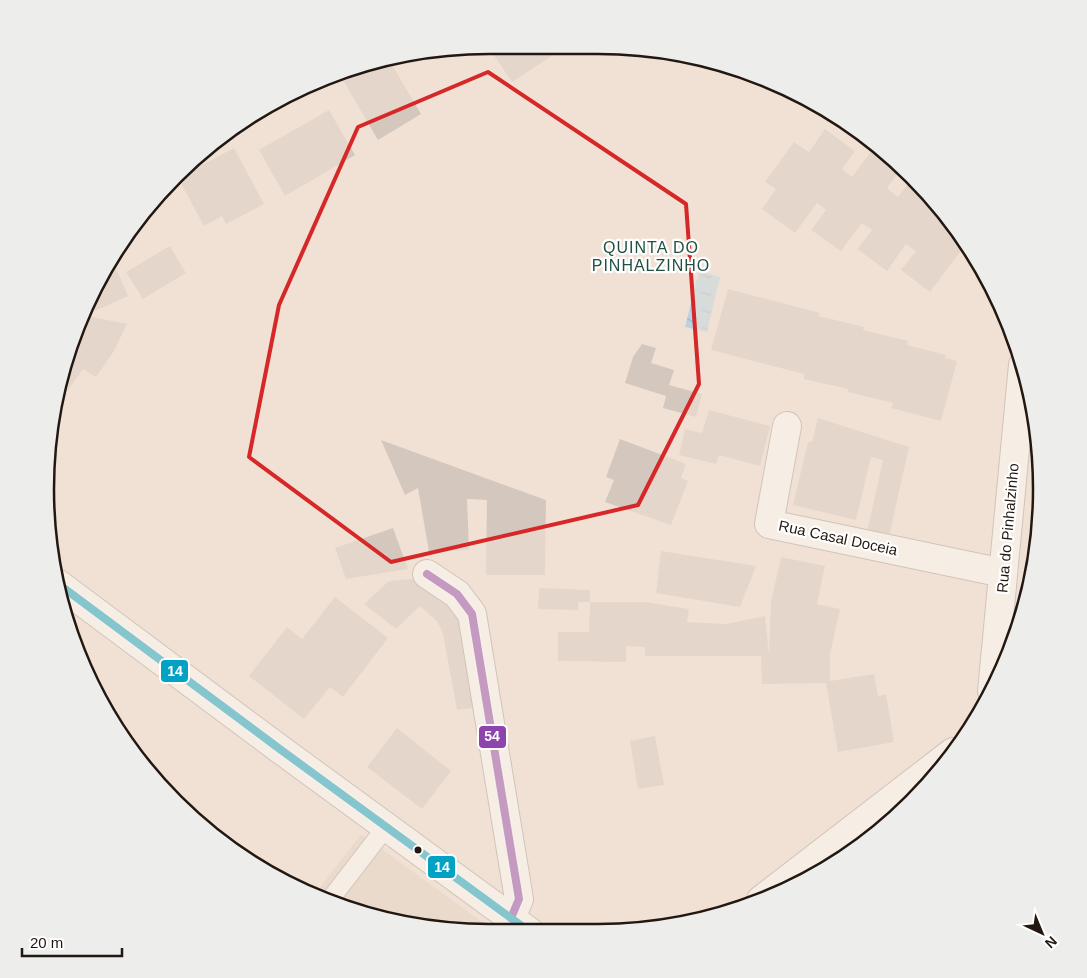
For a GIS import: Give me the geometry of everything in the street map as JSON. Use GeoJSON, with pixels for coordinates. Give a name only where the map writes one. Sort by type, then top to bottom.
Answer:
{"type":"FeatureCollection","features":[{"type":"Feature","properties":{"kind":"street","name":"Rua do Pinhalzinho"},"geometry":{"type":"LineString","coordinates":[[994,669],[1021,387]]}},
{"type":"Feature","properties":{"kind":"street","name":"Rua Casal Doceia"},"geometry":{"type":"LineString","coordinates":[[787,426],[770,524],[1003,573]]}},
{"type":"Feature","properties":{"kind":"street"},"geometry":{"type":"LineString","coordinates":[[427,574],[457,594],[472,614],[519,899],[521,924]]}},
{"type":"Feature","properties":{"kind":"street"},"geometry":{"type":"LineString","coordinates":[[66,590],[520,924]]}},
{"type":"Feature","properties":{"kind":"street"},"geometry":{"type":"LineString","coordinates":[[784,882],[930,769]]}},
{"type":"Feature","properties":{"kind":"lane"},"geometry":{"type":"LineString","coordinates":[[333,895],[386,827]]}},
{"type":"Feature","properties":{"kind":"highlighted area"},"geometry":{"type":"Polygon","coordinates":[[[488,72],[686,204],[699,384],[638,505],[391,562],[249,457],[279,305],[358,127],[488,72]]]}},
{"type":"Feature","properties":{"kind":"shaded area"},"geometry":{"type":"Polygon","coordinates":[[[361,834],[485,924],[432,921],[404,916],[349,901],[318,889],[361,834]]]}},
{"type":"Feature","properties":{"kind":"water"},"geometry":{"type":"Polygon","coordinates":[[[699,271],[720,277],[707,332],[685,327],[699,271]]]}},
{"type":"Feature","properties":{"kind":"building"},"geometry":{"type":"Polygon","coordinates":[[[493,54],[555,54],[512,82],[493,54]]]}},
{"type":"Feature","properties":{"kind":"building"},"geometry":{"type":"Polygon","coordinates":[[[392,65],[421,114],[378,140],[343,79],[392,65]]]}},
{"type":"Feature","properties":{"kind":"building"},"geometry":{"type":"Polygon","coordinates":[[[329,110],[355,155],[285,196],[259,150],[329,110]]]}},
{"type":"Feature","properties":{"kind":"building"},"geometry":{"type":"Polygon","coordinates":[[[825,129],[855,151],[842,169],[852,177],[871,151],[898,173],[887,188],[898,197],[908,183],[925,202],[962,250],[930,292],[901,270],[916,251],[906,244],[887,271],[857,249],[872,230],[862,223],[841,251],[811,230],[826,210],[817,203],[795,233],[762,209],[776,189],[765,182],[794,142],[809,152],[825,129]]]}},
{"type":"Feature","properties":{"kind":"building"},"geometry":{"type":"Polygon","coordinates":[[[234,148],[264,204],[226,224],[222,216],[204,226],[180,182],[193,170],[234,148]]]}},
{"type":"Feature","properties":{"kind":"building"},"geometry":{"type":"Polygon","coordinates":[[[170,246],[186,273],[143,299],[126,272],[170,246]]]}},
{"type":"Feature","properties":{"kind":"building"},"geometry":{"type":"Polygon","coordinates":[[[115,266],[128,296],[95,311],[94,308],[115,266]]]}},
{"type":"Feature","properties":{"kind":"building"},"geometry":{"type":"Polygon","coordinates":[[[728,289],[820,313],[819,316],[864,327],[863,330],[908,341],[907,345],[946,355],[945,358],[957,361],[941,421],[891,408],[893,403],[848,392],[848,389],[804,379],[804,374],[711,350],[728,289]]]}},
{"type":"Feature","properties":{"kind":"building"},"geometry":{"type":"Polygon","coordinates":[[[90,316],[127,324],[114,351],[96,377],[83,369],[64,395],[77,349],[90,316]]]}},
{"type":"Feature","properties":{"kind":"building"},"geometry":{"type":"Polygon","coordinates":[[[642,344],[656,348],[651,363],[674,370],[669,385],[702,394],[696,417],[663,408],[666,396],[625,383],[633,357],[642,344]]]}},
{"type":"Feature","properties":{"kind":"building"},"geometry":{"type":"Polygon","coordinates":[[[709,410],[770,426],[760,466],[719,455],[716,464],[679,455],[685,429],[702,433],[709,410]]]}},
{"type":"Feature","properties":{"kind":"building"},"geometry":{"type":"Polygon","coordinates":[[[818,418],[909,447],[889,537],[867,532],[883,460],[871,457],[856,520],[793,505],[808,442],[812,442],[818,418]]]}},
{"type":"Feature","properties":{"kind":"building"},"geometry":{"type":"Polygon","coordinates":[[[620,439],[686,464],[681,478],[688,481],[671,525],[605,502],[614,480],[606,477],[620,439]]]}},
{"type":"Feature","properties":{"kind":"building"},"geometry":{"type":"Polygon","coordinates":[[[381,440],[546,500],[545,575],[486,575],[487,500],[467,499],[469,550],[429,552],[418,488],[405,495],[381,440]]]}},
{"type":"Feature","properties":{"kind":"building"},"geometry":{"type":"Polygon","coordinates":[[[393,528],[408,569],[346,579],[335,548],[393,528]]]}},
{"type":"Feature","properties":{"kind":"building"},"geometry":{"type":"Polygon","coordinates":[[[661,551],[756,566],[740,607],[656,593],[661,551]]]}},
{"type":"Feature","properties":{"kind":"building"},"geometry":{"type":"Polygon","coordinates":[[[781,557],[825,566],[817,604],[840,609],[830,654],[830,681],[874,674],[878,696],[886,694],[894,742],[838,752],[826,683],[762,684],[761,656],[645,656],[645,647],[626,646],[626,662],[558,661],[558,632],[589,632],[590,602],[646,602],[689,609],[687,622],[726,624],[765,616],[769,655],[771,602],[781,557]]]}},
{"type":"Feature","properties":{"kind":"building"},"geometry":{"type":"Polygon","coordinates":[[[411,579],[436,592],[453,604],[465,629],[478,707],[457,710],[443,634],[437,621],[420,606],[396,629],[364,604],[389,581],[411,579]]]}},
{"type":"Feature","properties":{"kind":"building"},"geometry":{"type":"Polygon","coordinates":[[[539,588],[590,590],[590,602],[578,602],[578,610],[538,609],[539,588]]]}},
{"type":"Feature","properties":{"kind":"building"},"geometry":{"type":"Polygon","coordinates":[[[335,597],[388,638],[343,697],[330,687],[304,719],[249,676],[287,627],[302,639],[335,597]]]}},
{"type":"Feature","properties":{"kind":"building"},"geometry":{"type":"Polygon","coordinates":[[[397,728],[451,771],[422,809],[367,767],[397,728]]]}},
{"type":"Feature","properties":{"kind":"building"},"geometry":{"type":"Polygon","coordinates":[[[655,736],[664,785],[638,789],[630,741],[655,736]]]}},
{"type":"Feature","properties":{"kind":"transit line","name":"54"},"geometry":{"type":"LineString","coordinates":[[427,574],[457,594],[472,614],[519,899],[511,918]]}},
{"type":"Feature","properties":{"kind":"transit line","name":"14"},"geometry":{"type":"LineString","coordinates":[[66,590],[519,924]]}},
{"type":"Feature","properties":{"kind":"district","name":"QUINTA DO PINHALZINHO"},"geometry":{"type":"Point","coordinates":[651,256]}}]}
